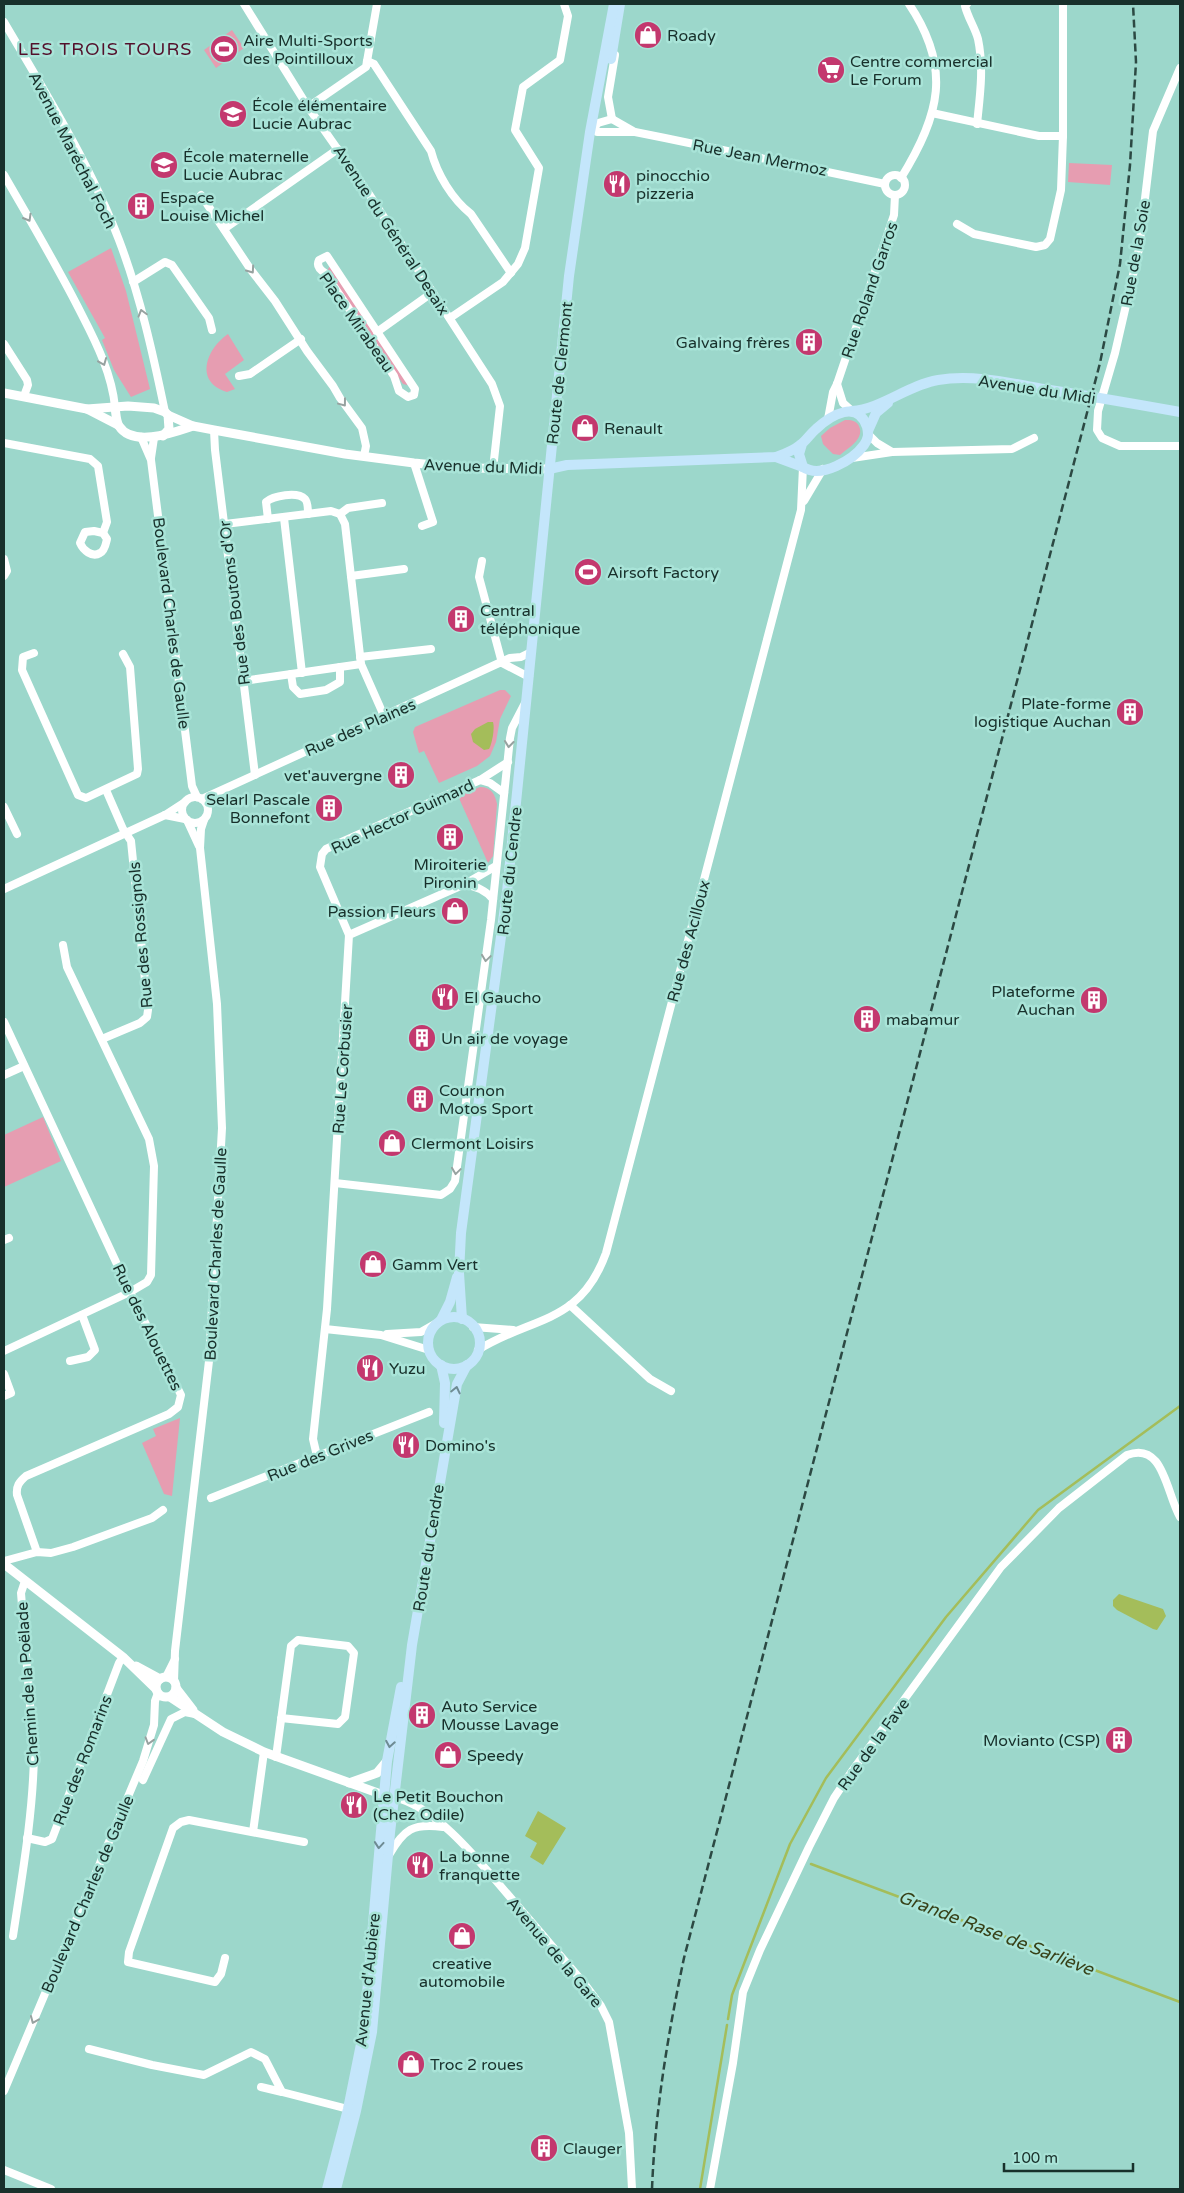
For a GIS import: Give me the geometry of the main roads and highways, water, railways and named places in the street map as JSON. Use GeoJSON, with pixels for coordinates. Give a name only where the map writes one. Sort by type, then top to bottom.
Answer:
{"type":"FeatureCollection","features":[{"type":"Feature","properties":{"kind":"main road","name":"Route de Clermont"},"geometry":{"type":"LineString","coordinates":[[549,469],[568,276],[614,4]]}},
{"type":"Feature","properties":{"kind":"main road","name":"Route de Clermont"},"geometry":{"type":"LineString","coordinates":[[594,127],[616,32],[620,4]]}},
{"type":"Feature","properties":{"kind":"main road","name":"Avenue du Midi"},"geometry":{"type":"LineString","coordinates":[[852,410],[863,410],[920,384],[962,378],[984,379],[1180,412]]}},
{"type":"Feature","properties":{"kind":"main road","name":"Avenue du Midi"},"geometry":{"type":"LineString","coordinates":[[868,433],[876,413],[896,395]]}},
{"type":"Feature","properties":{"kind":"main road"},"geometry":{"type":"LineString","coordinates":[[852,410],[864,420],[868,433],[862,447],[849,459],[823,469],[812,470],[803,467],[799,454],[802,444],[814,430],[828,419],[844,411],[852,410]]}},
{"type":"Feature","properties":{"kind":"main road","name":"Avenue du Midi"},"geometry":{"type":"LineString","coordinates":[[776,457],[802,444]]}},
{"type":"Feature","properties":{"kind":"main road","name":"Avenue du Midi"},"geometry":{"type":"LineString","coordinates":[[549,469],[567,465],[776,457],[803,467]]}},
{"type":"Feature","properties":{"kind":"main road","name":"Route du Cendre"},"geometry":{"type":"LineString","coordinates":[[462,1319],[458,1273],[461,1233],[502,938],[549,469]]}},
{"type":"Feature","properties":{"kind":"main road","name":"Route du Cendre"},"geometry":{"type":"LineString","coordinates":[[438,1322],[450,1302],[458,1273]]}},
{"type":"Feature","properties":{"kind":"main road"},"geometry":{"type":"LineString","coordinates":[[454,1317],[462,1319],[473,1327],[478,1335],[478,1350],[474,1358],[467,1365],[454,1368],[441,1365],[433,1358],[429,1350],[429,1336],[438,1322],[454,1317]]}},
{"type":"Feature","properties":{"kind":"main road","name":"Route du Cendre"},"geometry":{"type":"LineString","coordinates":[[441,1365],[445,1382],[444,1452]]}},
{"type":"Feature","properties":{"kind":"main road","name":"Route du Cendre"},"geometry":{"type":"LineString","coordinates":[[389,1797],[444,1452],[457,1384],[467,1365]]}},
{"type":"Feature","properties":{"kind":"main road","name":"Route du Cendre"},"geometry":{"type":"LineString","coordinates":[[389,1797],[387,1761],[398,1702],[412,1645]]}},
{"type":"Feature","properties":{"kind":"main road","name":"Avenue d'Aubière"},"geometry":{"type":"LineString","coordinates":[[336,2189],[352,2110],[372,2032],[388,1856],[389,1797]]}},
{"type":"Feature","properties":{"kind":"main road","name":"Avenue d'Aubière"},"geometry":{"type":"LineString","coordinates":[[327,2189],[352,2110],[364,2029],[389,1797]]}},
{"type":"Feature","properties":{"kind":"waterway"},"geometry":{"type":"LineString","coordinates":[[728,2019],[732,1995],[790,1844],[826,1778],[946,1617],[1038,1510],[1180,1406]]}},
{"type":"Feature","properties":{"kind":"waterway","name":"Grande Rase de Sarliève"},"geometry":{"type":"LineString","coordinates":[[811,1864],[1180,2002]]}},
{"type":"Feature","properties":{"kind":"waterway"},"geometry":{"type":"LineString","coordinates":[[700,2189],[727,2025]]}},
{"type":"Feature","properties":{"kind":"railway"},"geometry":{"type":"LineString","coordinates":[[652,2189],[663,2073],[684,1958],[1100,363],[1120,264],[1130,165],[1136,62],[1133,4]]}},
{"type":"Feature","properties":{"kind":"place","name":"Roady"},"geometry":{"type":"Point","coordinates":[648,35]}},
{"type":"Feature","properties":{"kind":"place","name":"Aire Multi-Sports des Pointilloux"},"geometry":{"type":"Point","coordinates":[224,49]}},
{"type":"Feature","properties":{"kind":"place","name":"Centre commercial Le Forum"},"geometry":{"type":"Point","coordinates":[831,70]}},
{"type":"Feature","properties":{"kind":"place","name":"École élémentaire Lucie Aubrac"},"geometry":{"type":"Point","coordinates":[233,114]}},
{"type":"Feature","properties":{"kind":"place","name":"École maternelle Lucie Aubrac"},"geometry":{"type":"Point","coordinates":[164,165]}},
{"type":"Feature","properties":{"kind":"place","name":"pinocchio pizzeria"},"geometry":{"type":"Point","coordinates":[617,184]}},
{"type":"Feature","properties":{"kind":"place","name":"Espace Louise Michel"},"geometry":{"type":"Point","coordinates":[141,206]}},
{"type":"Feature","properties":{"kind":"place","name":"Galvaing frères"},"geometry":{"type":"Point","coordinates":[809,342]}},
{"type":"Feature","properties":{"kind":"place","name":"Renault"},"geometry":{"type":"Point","coordinates":[585,428]}},
{"type":"Feature","properties":{"kind":"place","name":"Airsoft Factory"},"geometry":{"type":"Point","coordinates":[588,572]}},
{"type":"Feature","properties":{"kind":"place","name":"Central téléphonique"},"geometry":{"type":"Point","coordinates":[461,619]}},
{"type":"Feature","properties":{"kind":"place","name":"Plate-forme logistique Auchan"},"geometry":{"type":"Point","coordinates":[1130,712]}},
{"type":"Feature","properties":{"kind":"place","name":"vet'auvergne"},"geometry":{"type":"Point","coordinates":[401,775]}},
{"type":"Feature","properties":{"kind":"place","name":"Selarl Pascale Bonnefont"},"geometry":{"type":"Point","coordinates":[329,808]}},
{"type":"Feature","properties":{"kind":"place","name":"Miroiterie Pironin"},"geometry":{"type":"Point","coordinates":[450,837]}},
{"type":"Feature","properties":{"kind":"place","name":"Passion Fleurs"},"geometry":{"type":"Point","coordinates":[455,911]}},
{"type":"Feature","properties":{"kind":"place","name":"El Gaucho"},"geometry":{"type":"Point","coordinates":[445,997]}},
{"type":"Feature","properties":{"kind":"place","name":"Plateforme Auchan"},"geometry":{"type":"Point","coordinates":[1094,1000]}},
{"type":"Feature","properties":{"kind":"place","name":"mabamur"},"geometry":{"type":"Point","coordinates":[867,1019]}},
{"type":"Feature","properties":{"kind":"place","name":"Un air de voyage"},"geometry":{"type":"Point","coordinates":[422,1038]}},
{"type":"Feature","properties":{"kind":"place","name":"Cournon Motos Sport"},"geometry":{"type":"Point","coordinates":[420,1099]}},
{"type":"Feature","properties":{"kind":"place","name":"Clermont Loisirs"},"geometry":{"type":"Point","coordinates":[392,1143]}},
{"type":"Feature","properties":{"kind":"place","name":"Gamm Vert"},"geometry":{"type":"Point","coordinates":[373,1264]}},
{"type":"Feature","properties":{"kind":"place","name":"Yuzu"},"geometry":{"type":"Point","coordinates":[370,1368]}},
{"type":"Feature","properties":{"kind":"place","name":"Domino's"},"geometry":{"type":"Point","coordinates":[406,1445]}},
{"type":"Feature","properties":{"kind":"place","name":"Auto Service Mousse Lavage"},"geometry":{"type":"Point","coordinates":[422,1715]}},
{"type":"Feature","properties":{"kind":"place","name":"Movianto (CSP)"},"geometry":{"type":"Point","coordinates":[1119,1740]}},
{"type":"Feature","properties":{"kind":"place","name":"Speedy"},"geometry":{"type":"Point","coordinates":[448,1755]}},
{"type":"Feature","properties":{"kind":"place","name":"Le Petit Bouchon (Chez Odile)"},"geometry":{"type":"Point","coordinates":[354,1805]}},
{"type":"Feature","properties":{"kind":"place","name":"La bonne franquette"},"geometry":{"type":"Point","coordinates":[420,1865]}},
{"type":"Feature","properties":{"kind":"place","name":"creative automobile"},"geometry":{"type":"Point","coordinates":[462,1936]}},
{"type":"Feature","properties":{"kind":"place","name":"Troc 2 roues"},"geometry":{"type":"Point","coordinates":[411,2064]}},
{"type":"Feature","properties":{"kind":"place","name":"Clauger"},"geometry":{"type":"Point","coordinates":[544,2148]}},
{"type":"Feature","properties":{"kind":"district","name":"LES TROIS TOURS"},"geometry":{"type":"Point","coordinates":[105,49]}}]}
